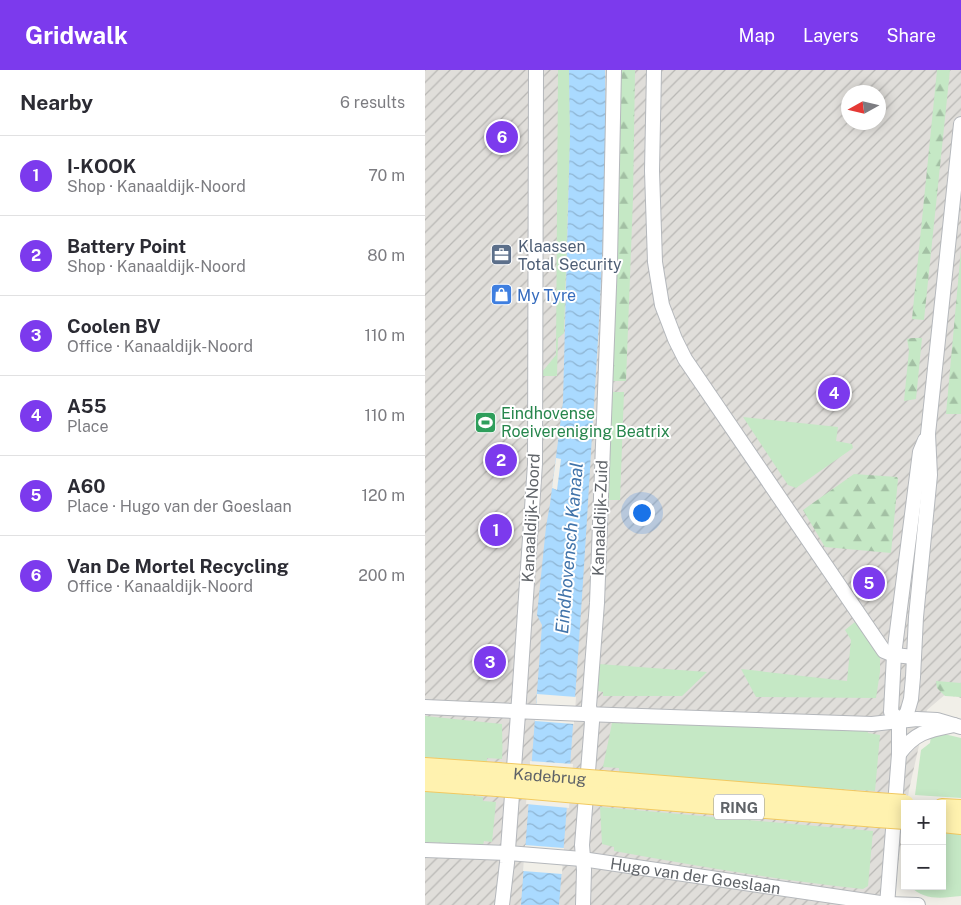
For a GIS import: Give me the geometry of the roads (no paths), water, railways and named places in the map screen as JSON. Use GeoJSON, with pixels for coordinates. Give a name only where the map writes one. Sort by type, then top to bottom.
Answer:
{"type":"FeatureCollection","features":[{"type":"Feature","properties":{"kind":"main road","name":"RING"},"geometry":{"type":"LineString","coordinates":[[425,767],[497,780]]}},
{"type":"Feature","properties":{"kind":"main road","name":"RING"},"geometry":{"type":"LineString","coordinates":[[425,782],[497,780]]}},
{"type":"Feature","properties":{"kind":"main road","name":"Kadebrug"},"geometry":{"type":"LineString","coordinates":[[497,780],[877,810]]}},
{"type":"Feature","properties":{"kind":"main road","name":"RING"},"geometry":{"type":"LineString","coordinates":[[877,810],[901,805]]}},
{"type":"Feature","properties":{"kind":"main road"},"geometry":{"type":"LineString","coordinates":[[946,808],[961,809]]}},
{"type":"Feature","properties":{"kind":"main road","name":"RING"},"geometry":{"type":"LineString","coordinates":[[877,810],[901,819]]}},
{"type":"Feature","properties":{"kind":"main road"},"geometry":{"type":"LineString","coordinates":[[946,824],[961,825]]}},
{"type":"Feature","properties":{"kind":"street","name":"Kanaaldijk-Noord"},"geometry":{"type":"LineString","coordinates":[[502,905],[519,711],[535,464],[536,70]]}},
{"type":"Feature","properties":{"kind":"street","name":"Kanaaldijk-Zuid"},"geometry":{"type":"LineString","coordinates":[[583,905],[584,870],[582,859],[592,722],[589,702],[597,602],[610,261],[614,70]]}},
{"type":"Feature","properties":{"kind":"street"},"geometry":{"type":"LineString","coordinates":[[653,70],[652,171],[655,262],[662,305],[675,339],[685,359],[884,651],[894,655],[914,657]]}},
{"type":"Feature","properties":{"kind":"street"},"geometry":{"type":"LineString","coordinates":[[899,721],[907,713],[911,699],[916,617],[930,475],[928,434],[961,124]]}},
{"type":"Feature","properties":{"kind":"street"},"geometry":{"type":"LineString","coordinates":[[887,904],[899,754],[899,721],[891,712],[894,655],[920,452],[928,434]]}},
{"type":"Feature","properties":{"kind":"street"},"geometry":{"type":"LineString","coordinates":[[425,707],[872,724],[937,720],[958,726]]}},
{"type":"Feature","properties":{"kind":"street"},"geometry":{"type":"LineString","coordinates":[[899,754],[915,737],[939,728],[958,726]]}},
{"type":"Feature","properties":{"kind":"street","name":"Hugo van der Goeslaan"},"geometry":{"type":"LineString","coordinates":[[425,850],[508,853],[582,859],[887,904],[918,905]]}},
{"type":"Feature","properties":{"kind":"water","name":"Eindhovensch Kanaal"},"geometry":{"type":"Polygon","coordinates":[[[569,70],[605,70],[604,207],[598,344],[577,670],[559,905],[521,905],[542,625],[537,615],[546,527],[563,402],[570,136],[569,70]]]}},
{"type":"Feature","properties":{"kind":"place","name":"Van De Mortel Recycling"},"geometry":{"type":"Point","coordinates":[502,137]}},
{"type":"Feature","properties":{"kind":"place","name":"Klaassen Total Security"},"geometry":{"type":"Point","coordinates":[502,255]}},
{"type":"Feature","properties":{"kind":"place","name":"My Tyre"},"geometry":{"type":"Point","coordinates":[501,295]}},
{"type":"Feature","properties":{"kind":"place","name":"A55"},"geometry":{"type":"Point","coordinates":[834,393]}},
{"type":"Feature","properties":{"kind":"place","name":"Eindhovense Roeivereniging Beatrix"},"geometry":{"type":"Point","coordinates":[485,422]}},
{"type":"Feature","properties":{"kind":"place","name":"Battery Point"},"geometry":{"type":"Point","coordinates":[501,460]}},
{"type":"Feature","properties":{"kind":"place","name":"I-KOOK"},"geometry":{"type":"Point","coordinates":[496,530]}},
{"type":"Feature","properties":{"kind":"place","name":"A60"},"geometry":{"type":"Point","coordinates":[869,583]}},
{"type":"Feature","properties":{"kind":"place","name":"Coolen BV"},"geometry":{"type":"Point","coordinates":[490,662]}}]}
